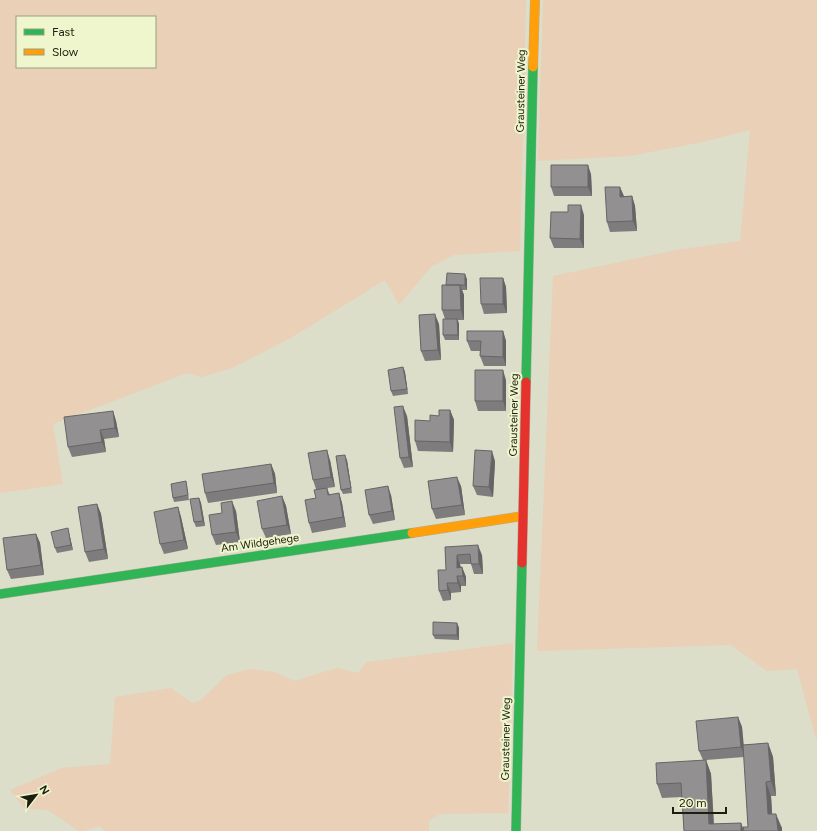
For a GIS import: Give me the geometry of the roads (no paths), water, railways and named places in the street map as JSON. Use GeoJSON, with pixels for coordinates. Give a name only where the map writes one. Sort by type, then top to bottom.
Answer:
{"type":"FeatureCollection","features":[{"type":"Feature","properties":{"kind":"street","name":"Grausteiner Weg"},"geometry":{"type":"LineString","coordinates":[[516,831],[535,0]]}},
{"type":"Feature","properties":{"kind":"street","name":"Am Wildgehege"},"geometry":{"type":"LineString","coordinates":[[0,594],[524,516]]}}]}
